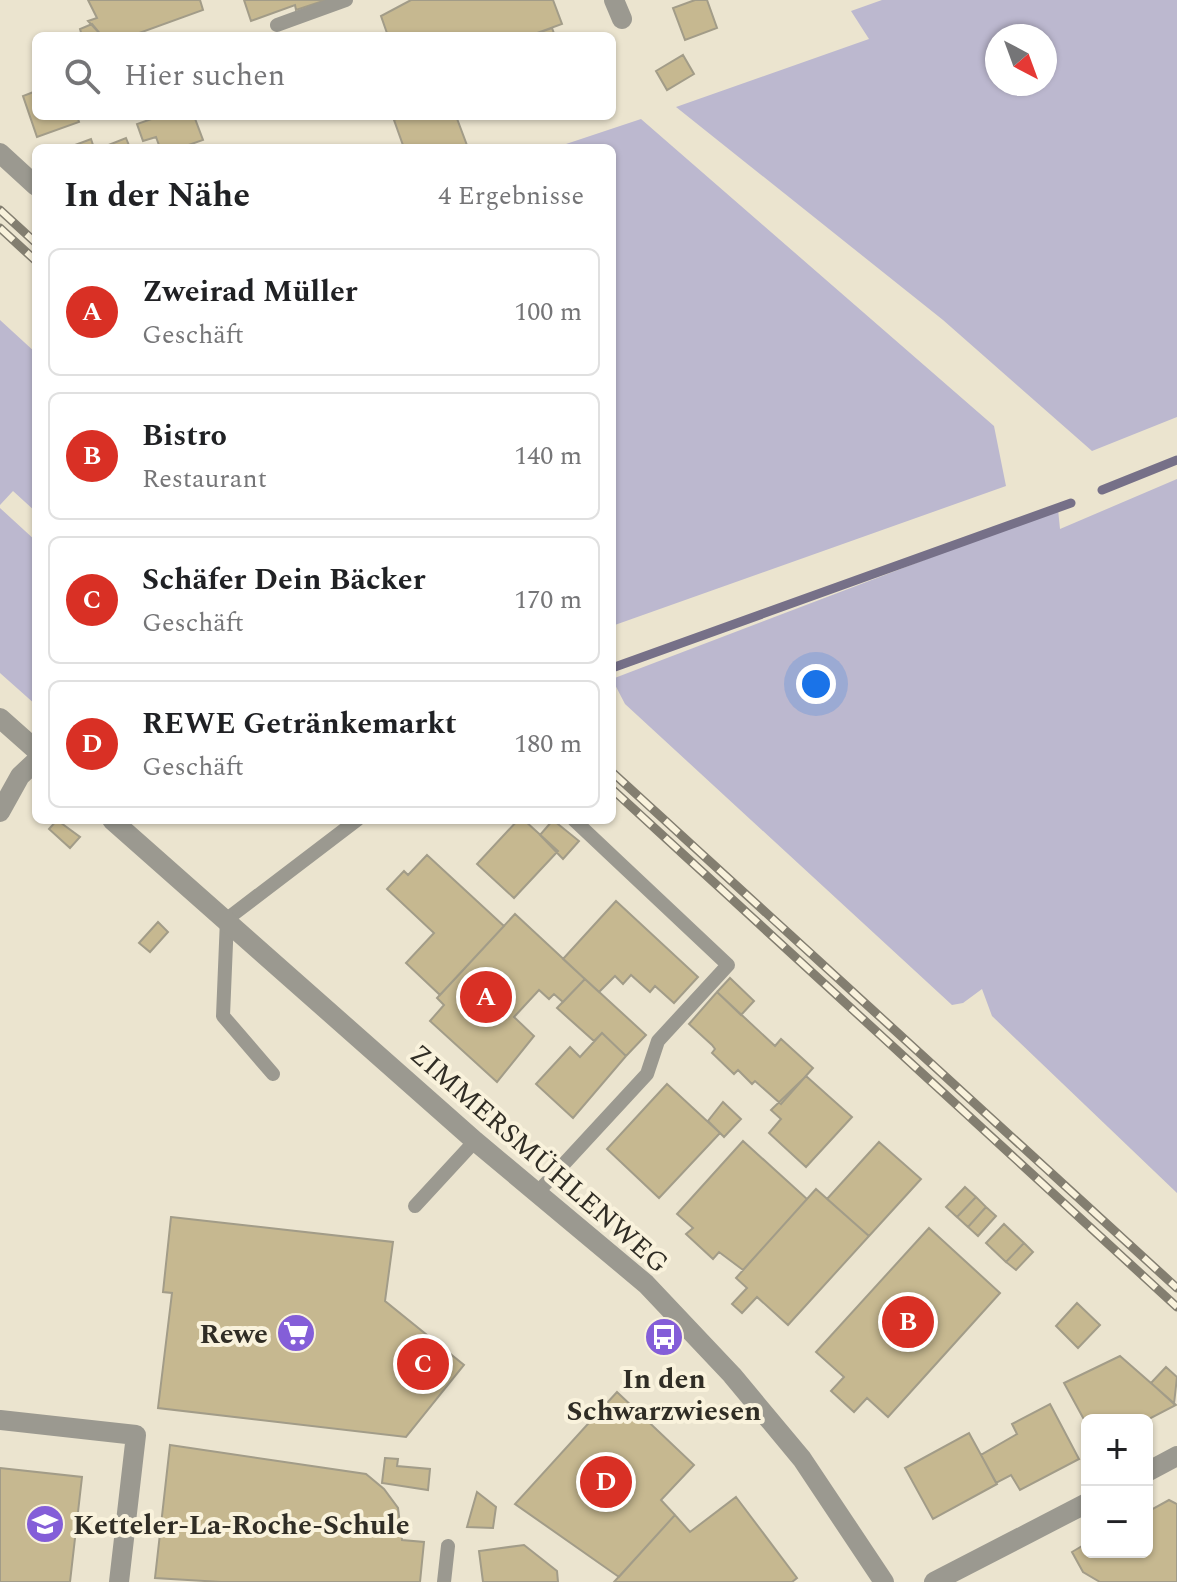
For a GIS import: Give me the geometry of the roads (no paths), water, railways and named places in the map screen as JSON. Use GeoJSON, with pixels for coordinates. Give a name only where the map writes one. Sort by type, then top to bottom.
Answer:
{"type":"FeatureCollection","features":[{"type":"Feature","properties":{"kind":"street"},"geometry":{"type":"LineString","coordinates":[[0,153],[32,182]]}},
{"type":"Feature","properties":{"kind":"street"},"geometry":{"type":"LineString","coordinates":[[0,718],[32,746]]}},
{"type":"Feature","properties":{"kind":"street"},"geometry":{"type":"LineString","coordinates":[[0,812],[20,776],[32,765]]}},
{"type":"Feature","properties":{"kind":"street","name":"ZIMMERSMÜHLENWEG"},"geometry":{"type":"LineString","coordinates":[[117,824],[475,1141],[646,1284],[732,1375],[802,1459],[884,1582]]}},
{"type":"Feature","properties":{"kind":"street"},"geometry":{"type":"LineString","coordinates":[[0,1420],[136,1435],[119,1582]]}},
{"type":"Feature","properties":{"kind":"street"},"geometry":{"type":"LineString","coordinates":[[1153,1469],[1177,1456]]}},
{"type":"Feature","properties":{"kind":"street"},"geometry":{"type":"LineString","coordinates":[[934,1582],[1081,1506]]}},
{"type":"Feature","properties":{"kind":"lane"},"geometry":{"type":"LineString","coordinates":[[277,25],[346,0]]}},
{"type":"Feature","properties":{"kind":"lane"},"geometry":{"type":"LineString","coordinates":[[273,1074],[223,1016],[227,919],[351,824]]}},
{"type":"Feature","properties":{"kind":"lane"},"geometry":{"type":"LineString","coordinates":[[537,1193],[647,1074],[658,1041],[728,965],[578,824]]}},
{"type":"Feature","properties":{"kind":"lane"},"geometry":{"type":"LineString","coordinates":[[415,1206],[475,1141]]}},
{"type":"Feature","properties":{"kind":"lane"},"geometry":{"type":"LineString","coordinates":[[444,1582],[448,1546]]}},
{"type":"Feature","properties":{"kind":"waterway"},"geometry":{"type":"LineString","coordinates":[[1102,490],[1177,460]]}},
{"type":"Feature","properties":{"kind":"waterway"},"geometry":{"type":"LineString","coordinates":[[616,667],[1071,503]]}},
{"type":"Feature","properties":{"kind":"railway"},"geometry":{"type":"LineString","coordinates":[[0,210],[32,239]]}},
{"type":"Feature","properties":{"kind":"railway"},"geometry":{"type":"LineString","coordinates":[[0,228],[32,257]]}},
{"type":"Feature","properties":{"kind":"railway"},"geometry":{"type":"LineString","coordinates":[[616,776],[1177,1288]]}},
{"type":"Feature","properties":{"kind":"railway"},"geometry":{"type":"LineString","coordinates":[[616,793],[1177,1307]]}},
{"type":"Feature","properties":{"kind":"place","name":"Zweirad Müller"},"geometry":{"type":"Point","coordinates":[486,997]}},
{"type":"Feature","properties":{"kind":"place","name":"Bistro"},"geometry":{"type":"Point","coordinates":[908,1322]}},
{"type":"Feature","properties":{"kind":"place","name":"Rewe"},"geometry":{"type":"Point","coordinates":[296,1333]}},
{"type":"Feature","properties":{"kind":"place","name":"In den Schwarzwiesen"},"geometry":{"type":"Point","coordinates":[664,1337]}},
{"type":"Feature","properties":{"kind":"place","name":"Schäfer Dein Bäcker"},"geometry":{"type":"Point","coordinates":[423,1364]}},
{"type":"Feature","properties":{"kind":"place","name":"REWE Getränkemarkt"},"geometry":{"type":"Point","coordinates":[606,1482]}},
{"type":"Feature","properties":{"kind":"place","name":"Ketteler-La-Roche-Schule"},"geometry":{"type":"Point","coordinates":[45,1524]}}]}
